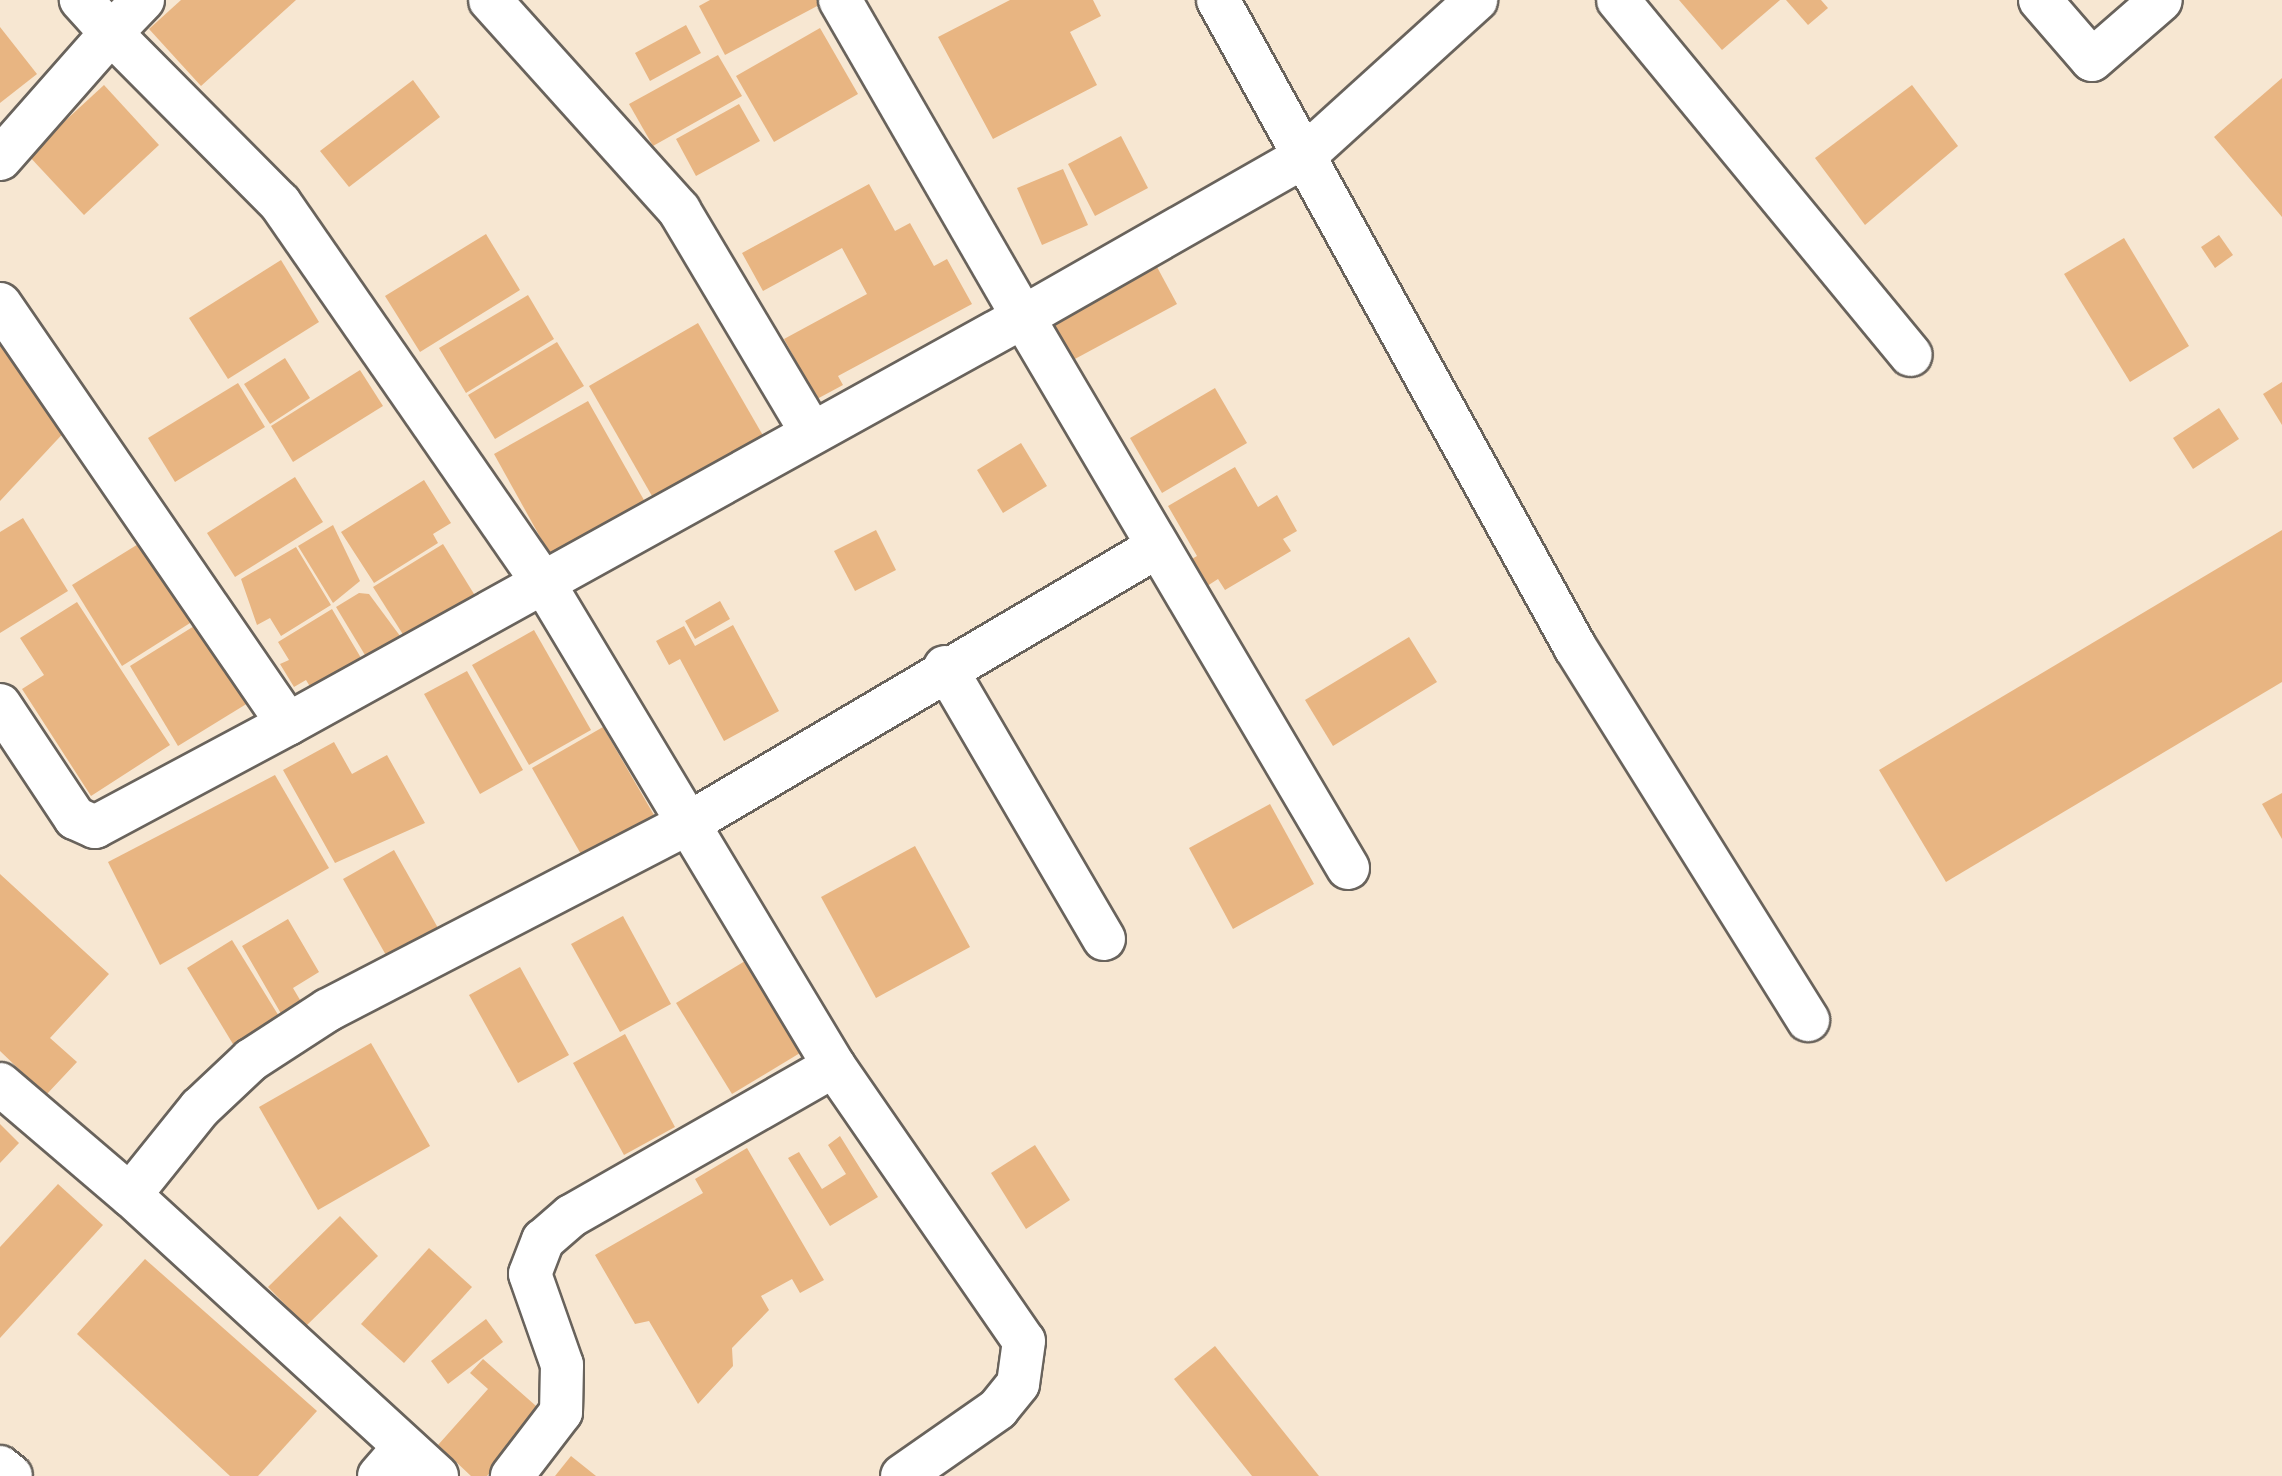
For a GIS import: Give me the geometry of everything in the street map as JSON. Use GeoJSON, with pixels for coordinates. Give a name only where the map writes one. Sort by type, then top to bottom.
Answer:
{"type":"FeatureCollection","features":[{"type":"Feature","properties":{"kind":"street"},"geometry":{"type":"LineString","coordinates":[[81,0],[280,203],[545,586],[834,1066],[1024,1341],[1022,1374],[998,1408],[902,1476]]}},
{"type":"Feature","properties":{"kind":"street"},"geometry":{"type":"LineString","coordinates":[[0,159],[143,0]]}},
{"type":"Feature","properties":{"kind":"street"},"geometry":{"type":"LineString","coordinates":[[490,0],[680,210],[810,430]]}},
{"type":"Feature","properties":{"kind":"street"},"geometry":{"type":"LineString","coordinates":[[840,0],[1348,868]]}},
{"type":"Feature","properties":{"kind":"street"},"geometry":{"type":"LineString","coordinates":[[1218,0],[1575,647],[1808,1020]]}},
{"type":"Feature","properties":{"kind":"street"},"geometry":{"type":"LineString","coordinates":[[0,705],[76,818],[95,827],[545,586],[810,430],[1023,317],[1302,156],[1476,0]]}},
{"type":"Feature","properties":{"kind":"street"},"geometry":{"type":"LineString","coordinates":[[1618,0],[1911,355]]}},
{"type":"Feature","properties":{"kind":"street"},"geometry":{"type":"LineString","coordinates":[[2040,0],[2092,60],[2161,0]]}},
{"type":"Feature","properties":{"kind":"street"},"geometry":{"type":"LineString","coordinates":[[0,304],[288,724]]}},
{"type":"Feature","properties":{"kind":"street"},"geometry":{"type":"LineString","coordinates":[[130,1195],[200,1108],[251,1060],[328,1010],[689,822],[945,668],[1157,547]]}},
{"type":"Feature","properties":{"kind":"street"},"geometry":{"type":"LineString","coordinates":[[945,668],[1104,939]]}},
{"type":"Feature","properties":{"kind":"street"},"geometry":{"type":"LineString","coordinates":[[512,1476],[561,1412],[562,1364],[530,1274],[544,1240],[571,1216],[834,1066]]}},
{"type":"Feature","properties":{"kind":"street"},"geometry":{"type":"LineString","coordinates":[[0,1084],[130,1195],[391,1462],[437,1476]]}},
{"type":"Feature","properties":{"kind":"street"},"geometry":{"type":"LineString","coordinates":[[0,1467],[11,1476]]}},
{"type":"Feature","properties":{"kind":"building"},"geometry":{"type":"Polygon","coordinates":[[[181,0],[296,0],[201,86],[149,29],[181,0]]]}},
{"type":"Feature","properties":{"kind":"building"},"geometry":{"type":"Polygon","coordinates":[[[710,0],[819,0],[821,4],[725,55],[699,6],[710,0]]]}},
{"type":"Feature","properties":{"kind":"building"},"geometry":{"type":"Polygon","coordinates":[[[1010,0],[1093,0],[1101,16],[1070,32],[1097,85],[993,139],[938,37],[1010,0]]]}},
{"type":"Feature","properties":{"kind":"building"},"geometry":{"type":"Polygon","coordinates":[[[1679,0],[1780,0],[1722,50],[1679,0]]]}},
{"type":"Feature","properties":{"kind":"building"},"geometry":{"type":"Polygon","coordinates":[[[1786,0],[1821,0],[1828,8],[1808,25],[1786,0]]]}},
{"type":"Feature","properties":{"kind":"building"},"geometry":{"type":"Polygon","coordinates":[[[686,25],[701,53],[650,81],[635,53],[686,25]]]}},
{"type":"Feature","properties":{"kind":"building"},"geometry":{"type":"Polygon","coordinates":[[[0,27],[37,74],[0,103],[0,27]]]}},
{"type":"Feature","properties":{"kind":"building"},"geometry":{"type":"Polygon","coordinates":[[[820,28],[858,94],[774,142],[736,76],[820,28]]]}},
{"type":"Feature","properties":{"kind":"building"},"geometry":{"type":"Polygon","coordinates":[[[718,55],[742,96],[653,146],[629,104],[718,55]]]}},
{"type":"Feature","properties":{"kind":"building"},"geometry":{"type":"Polygon","coordinates":[[[2282,78],[2282,217],[2214,137],[2282,78]]]}},
{"type":"Feature","properties":{"kind":"building"},"geometry":{"type":"Polygon","coordinates":[[[413,80],[440,117],[349,187],[320,151],[413,80]]]}},
{"type":"Feature","properties":{"kind":"building"},"geometry":{"type":"Polygon","coordinates":[[[104,85],[159,145],[84,215],[28,155],[104,85]]]}},
{"type":"Feature","properties":{"kind":"building"},"geometry":{"type":"Polygon","coordinates":[[[1912,85],[1958,146],[1865,225],[1815,158],[1912,85]]]}},
{"type":"Feature","properties":{"kind":"building"},"geometry":{"type":"Polygon","coordinates":[[[739,104],[760,141],[696,176],[676,139],[739,104]]]}},
{"type":"Feature","properties":{"kind":"building"},"geometry":{"type":"Polygon","coordinates":[[[1121,136],[1148,188],[1095,216],[1068,164],[1121,136]]]}},
{"type":"Feature","properties":{"kind":"building"},"geometry":{"type":"Polygon","coordinates":[[[1063,169],[1088,225],[1042,245],[1017,188],[1063,169]]]}},
{"type":"Feature","properties":{"kind":"building"},"geometry":{"type":"Polygon","coordinates":[[[869,184],[895,231],[910,223],[934,266],[947,259],[972,304],[838,376],[843,385],[817,399],[784,339],[867,294],[842,248],[763,291],[742,253],[869,184]]]}},
{"type":"Feature","properties":{"kind":"building"},"geometry":{"type":"Polygon","coordinates":[[[486,234],[520,290],[420,352],[385,296],[486,234]]]}},
{"type":"Feature","properties":{"kind":"building"},"geometry":{"type":"Polygon","coordinates":[[[2219,235],[2233,255],[2215,268],[2201,247],[2219,235]]]}},
{"type":"Feature","properties":{"kind":"building"},"geometry":{"type":"Polygon","coordinates":[[[2124,238],[2189,346],[2130,382],[2064,274],[2124,238]]]}},
{"type":"Feature","properties":{"kind":"building"},"geometry":{"type":"Polygon","coordinates":[[[281,260],[319,322],[228,379],[189,318],[281,260]]]}},
{"type":"Feature","properties":{"kind":"building"},"geometry":{"type":"Polygon","coordinates":[[[1157,267],[1177,304],[1073,360],[1054,323],[1157,267]]]}},
{"type":"Feature","properties":{"kind":"building"},"geometry":{"type":"Polygon","coordinates":[[[528,295],[554,339],[466,393],[439,348],[528,295]]]}},
{"type":"Feature","properties":{"kind":"building"},"geometry":{"type":"Polygon","coordinates":[[[698,323],[765,439],[656,503],[589,386],[698,323]]]}},
{"type":"Feature","properties":{"kind":"building"},"geometry":{"type":"Polygon","coordinates":[[[0,340],[70,426],[0,501],[0,340]]]}},
{"type":"Feature","properties":{"kind":"building"},"geometry":{"type":"Polygon","coordinates":[[[557,342],[584,386],[495,439],[468,395],[557,342]]]}},
{"type":"Feature","properties":{"kind":"building"},"geometry":{"type":"Polygon","coordinates":[[[285,358],[310,398],[270,424],[244,384],[285,358]]]}},
{"type":"Feature","properties":{"kind":"building"},"geometry":{"type":"Polygon","coordinates":[[[360,370],[383,406],[293,462],[271,426],[360,370]]]}},
{"type":"Feature","properties":{"kind":"building"},"geometry":{"type":"Polygon","coordinates":[[[2282,382],[2282,425],[2263,394],[2282,382]]]}},
{"type":"Feature","properties":{"kind":"building"},"geometry":{"type":"Polygon","coordinates":[[[238,383],[265,427],[175,482],[148,438],[238,383]]]}},
{"type":"Feature","properties":{"kind":"building"},"geometry":{"type":"Polygon","coordinates":[[[1215,388],[1247,443],[1162,493],[1130,438],[1215,388]]]}},
{"type":"Feature","properties":{"kind":"building"},"geometry":{"type":"Polygon","coordinates":[[[588,401],[649,509],[554,562],[494,454],[588,401]]]}},
{"type":"Feature","properties":{"kind":"building"},"geometry":{"type":"Polygon","coordinates":[[[2219,408],[2239,439],[2193,469],[2173,438],[2219,408]]]}},
{"type":"Feature","properties":{"kind":"building"},"geometry":{"type":"Polygon","coordinates":[[[1021,443],[1047,486],[1003,513],[977,470],[1021,443]]]}},
{"type":"Feature","properties":{"kind":"building"},"geometry":{"type":"Polygon","coordinates":[[[1235,467],[1258,507],[1277,495],[1297,531],[1283,539],[1291,551],[1225,590],[1218,579],[1201,590],[1185,563],[1197,556],[1168,506],[1235,467]]]}},
{"type":"Feature","properties":{"kind":"building"},"geometry":{"type":"Polygon","coordinates":[[[295,477],[323,522],[235,577],[207,533],[295,477]]]}},
{"type":"Feature","properties":{"kind":"building"},"geometry":{"type":"Polygon","coordinates":[[[424,480],[451,523],[433,534],[438,543],[374,583],[341,532],[424,480]]]}},
{"type":"Feature","properties":{"kind":"building"},"geometry":{"type":"Polygon","coordinates":[[[23,518],[68,591],[0,633],[0,532],[23,518]]]}},
{"type":"Feature","properties":{"kind":"building"},"geometry":{"type":"Polygon","coordinates":[[[333,525],[360,581],[333,603],[298,546],[333,525]]]}},
{"type":"Feature","properties":{"kind":"building"},"geometry":{"type":"Polygon","coordinates":[[[876,530],[896,570],[855,591],[834,551],[876,530]]]}},
{"type":"Feature","properties":{"kind":"building"},"geometry":{"type":"Polygon","coordinates":[[[2282,530],[2282,682],[1946,882],[1879,770],[2282,530]]]}},
{"type":"Feature","properties":{"kind":"building"},"geometry":{"type":"Polygon","coordinates":[[[148,538],[198,618],[122,666],[72,585],[148,538]]]}},
{"type":"Feature","properties":{"kind":"building"},"geometry":{"type":"Polygon","coordinates":[[[443,544],[479,602],[409,644],[373,587],[443,544]]]}},
{"type":"Feature","properties":{"kind":"building"},"geometry":{"type":"Polygon","coordinates":[[[296,547],[331,605],[281,636],[270,618],[257,625],[241,579],[296,547]]]}},
{"type":"Feature","properties":{"kind":"building"},"geometry":{"type":"Polygon","coordinates":[[[359,593],[369,594],[406,644],[371,665],[336,607],[359,593]]]}},
{"type":"Feature","properties":{"kind":"building"},"geometry":{"type":"Polygon","coordinates":[[[720,601],[730,619],[695,639],[685,621],[720,601]]]}},
{"type":"Feature","properties":{"kind":"building"},"geometry":{"type":"Polygon","coordinates":[[[77,602],[170,745],[91,796],[22,689],[44,675],[20,638],[77,602]]]}},
{"type":"Feature","properties":{"kind":"building"},"geometry":{"type":"Polygon","coordinates":[[[332,609],[367,668],[317,698],[306,680],[294,687],[280,664],[289,660],[278,642],[332,609]]]}},
{"type":"Feature","properties":{"kind":"building"},"geometry":{"type":"Polygon","coordinates":[[[199,623],[248,703],[178,746],[130,666],[199,623]]]}},
{"type":"Feature","properties":{"kind":"building"},"geometry":{"type":"Polygon","coordinates":[[[733,625],[779,711],[724,741],[680,659],[669,665],[656,641],[684,626],[695,646],[733,625]]]}},
{"type":"Feature","properties":{"kind":"building"},"geometry":{"type":"Polygon","coordinates":[[[534,630],[591,730],[529,765],[472,665],[534,630]]]}},
{"type":"Feature","properties":{"kind":"building"},"geometry":{"type":"Polygon","coordinates":[[[1409,637],[1437,682],[1333,746],[1305,700],[1409,637]]]}},
{"type":"Feature","properties":{"kind":"building"},"geometry":{"type":"Polygon","coordinates":[[[467,671],[523,770],[480,794],[424,694],[467,671]]]}},
{"type":"Feature","properties":{"kind":"building"},"geometry":{"type":"Polygon","coordinates":[[[603,727],[658,822],[586,863],[532,768],[603,727]]]}},
{"type":"Feature","properties":{"kind":"building"},"geometry":{"type":"Polygon","coordinates":[[[334,742],[352,774],[387,755],[425,823],[335,863],[283,770],[334,742]]]}},
{"type":"Feature","properties":{"kind":"building"},"geometry":{"type":"Polygon","coordinates":[[[275,775],[329,868],[160,965],[108,862],[275,775]]]}},
{"type":"Feature","properties":{"kind":"building"},"geometry":{"type":"Polygon","coordinates":[[[2282,793],[2282,839],[2262,804],[2282,793]]]}},
{"type":"Feature","properties":{"kind":"building"},"geometry":{"type":"Polygon","coordinates":[[[1270,804],[1314,884],[1233,929],[1189,848],[1270,804]]]}},
{"type":"Feature","properties":{"kind":"building"},"geometry":{"type":"Polygon","coordinates":[[[915,846],[970,947],[876,998],[821,897],[915,846]]]}},
{"type":"Feature","properties":{"kind":"building"},"geometry":{"type":"Polygon","coordinates":[[[394,850],[438,928],[387,957],[343,879],[394,850]]]}},
{"type":"Feature","properties":{"kind":"building"},"geometry":{"type":"Polygon","coordinates":[[[0,874],[109,974],[50,1038],[77,1062],[46,1095],[0,1051],[0,874]]]}},
{"type":"Feature","properties":{"kind":"building"},"geometry":{"type":"Polygon","coordinates":[[[623,916],[671,1004],[620,1032],[571,944],[623,916]]]}},
{"type":"Feature","properties":{"kind":"building"},"geometry":{"type":"Polygon","coordinates":[[[288,919],[319,972],[293,988],[303,1005],[283,1017],[242,946],[288,919]]]}},
{"type":"Feature","properties":{"kind":"building"},"geometry":{"type":"Polygon","coordinates":[[[232,940],[285,1026],[239,1054],[187,968],[232,940]]]}},
{"type":"Feature","properties":{"kind":"building"},"geometry":{"type":"Polygon","coordinates":[[[745,961],[800,1053],[732,1094],[676,1003],[745,961]]]}},
{"type":"Feature","properties":{"kind":"building"},"geometry":{"type":"Polygon","coordinates":[[[520,967],[569,1055],[518,1083],[469,995],[520,967]]]}},
{"type":"Feature","properties":{"kind":"building"},"geometry":{"type":"Polygon","coordinates":[[[625,1034],[675,1127],[624,1155],[573,1063],[625,1034]]]}},
{"type":"Feature","properties":{"kind":"building"},"geometry":{"type":"Polygon","coordinates":[[[371,1043],[430,1146],[318,1210],[259,1107],[371,1043]]]}},
{"type":"Feature","properties":{"kind":"building"},"geometry":{"type":"Polygon","coordinates":[[[0,1124],[19,1143],[0,1163],[0,1124]]]}},
{"type":"Feature","properties":{"kind":"building"},"geometry":{"type":"Polygon","coordinates":[[[840,1136],[878,1197],[830,1226],[788,1158],[799,1152],[822,1189],[846,1174],[828,1145],[840,1136]]]}},
{"type":"Feature","properties":{"kind":"building"},"geometry":{"type":"Polygon","coordinates":[[[1035,1145],[1070,1200],[1026,1229],[991,1173],[1035,1145]]]}},
{"type":"Feature","properties":{"kind":"building"},"geometry":{"type":"Polygon","coordinates":[[[747,1148],[824,1280],[800,1293],[792,1279],[761,1296],[769,1310],[732,1348],[733,1366],[698,1404],[649,1321],[635,1324],[595,1255],[703,1193],[695,1179],[747,1148]]]}},
{"type":"Feature","properties":{"kind":"building"},"geometry":{"type":"Polygon","coordinates":[[[58,1184],[103,1225],[0,1338],[0,1247],[58,1184]]]}},
{"type":"Feature","properties":{"kind":"building"},"geometry":{"type":"Polygon","coordinates":[[[340,1216],[378,1256],[306,1326],[268,1287],[340,1216]]]}},
{"type":"Feature","properties":{"kind":"building"},"geometry":{"type":"Polygon","coordinates":[[[429,1248],[472,1287],[404,1363],[361,1324],[429,1248]]]}},
{"type":"Feature","properties":{"kind":"building"},"geometry":{"type":"Polygon","coordinates":[[[145,1259],[317,1411],[258,1476],[230,1476],[77,1334],[145,1259]]]}},
{"type":"Feature","properties":{"kind":"building"},"geometry":{"type":"Polygon","coordinates":[[[486,1319],[503,1342],[448,1384],[431,1361],[486,1319]]]}},
{"type":"Feature","properties":{"kind":"building"},"geometry":{"type":"Polygon","coordinates":[[[1215,1346],[1319,1476],[1252,1476],[1174,1379],[1215,1346]]]}},
{"type":"Feature","properties":{"kind":"building"},"geometry":{"type":"Polygon","coordinates":[[[483,1359],[544,1413],[487,1476],[471,1476],[438,1445],[488,1389],[470,1373],[483,1359]]]}},
{"type":"Feature","properties":{"kind":"building"},"geometry":{"type":"Polygon","coordinates":[[[571,1456],[596,1476],[555,1476],[571,1456]]]}}]}
